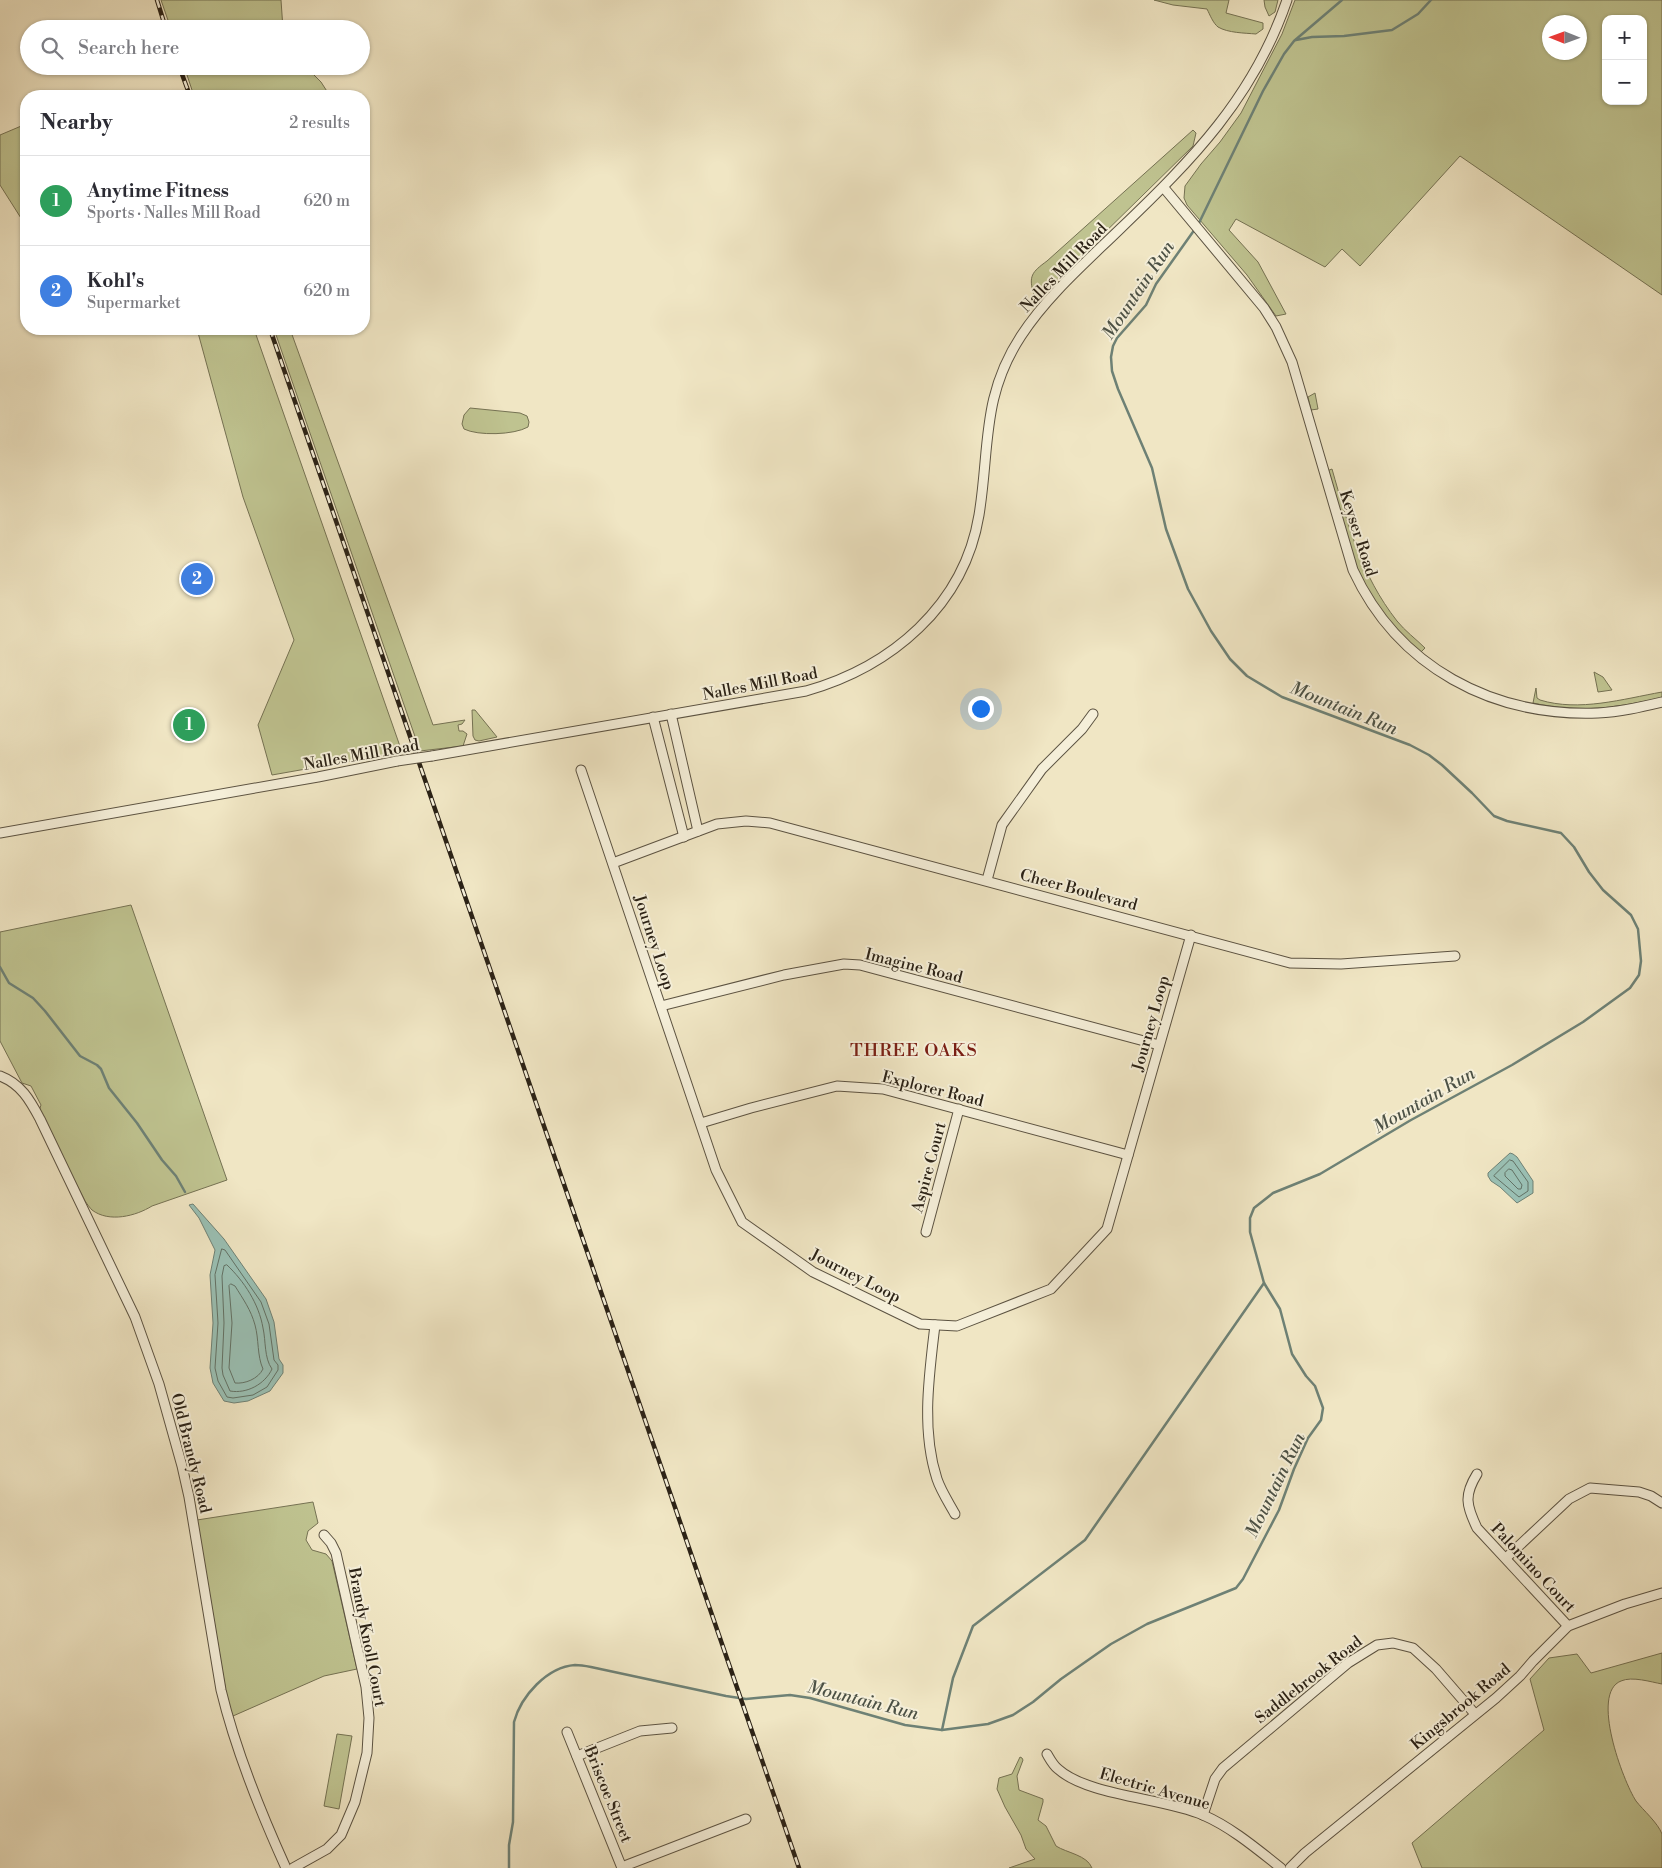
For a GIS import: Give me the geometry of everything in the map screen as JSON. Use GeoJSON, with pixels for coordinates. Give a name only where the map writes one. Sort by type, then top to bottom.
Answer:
{"type":"FeatureCollection","features":[{"type":"Feature","properties":{"kind":"street","name":"Nalles Mill Road"},"geometry":{"type":"LineString","coordinates":[[0,833],[318,777],[397,761],[789,694],[827,685],[867,668],[885,657],[907,640],[929,618],[957,576],[966,557],[975,533],[983,482],[989,416],[1008,357],[1046,303],[1088,259],[1164,188],[1212,135],[1240,97],[1265,52],[1288,0]]}},
{"type":"Feature","properties":{"kind":"street","name":"Keyser Road"},"geometry":{"type":"LineString","coordinates":[[1164,188],[1264,308],[1283,341],[1292,362],[1353,570],[1368,598],[1394,634],[1410,650],[1443,675],[1504,702],[1531,708],[1577,713],[1623,710],[1662,702]]}},
{"type":"Feature","properties":{"kind":"street"},"geometry":{"type":"LineString","coordinates":[[671,714],[698,831]]}},
{"type":"Feature","properties":{"kind":"street"},"geometry":{"type":"LineString","coordinates":[[987,880],[1002,825],[1042,769],[1082,729],[1094,714]]}},
{"type":"Feature","properties":{"kind":"street"},"geometry":{"type":"LineString","coordinates":[[653,718],[684,837]]}},
{"type":"Feature","properties":{"kind":"street","name":"Journey Loop"},"geometry":{"type":"LineString","coordinates":[[581,770],[716,1170],[742,1222],[813,1272],[920,1324],[958,1326],[1051,1289],[1107,1230],[1191,935]]}},
{"type":"Feature","properties":{"kind":"street","name":"Cheer Boulevard"},"geometry":{"type":"LineString","coordinates":[[613,863],[717,824],[746,821],[770,823],[1290,963],[1341,964],[1455,956]]}},
{"type":"Feature","properties":{"kind":"street","name":"Imagine Road"},"geometry":{"type":"LineString","coordinates":[[661,1006],[784,975],[844,964],[860,965],[1159,1045]]}},
{"type":"Feature","properties":{"kind":"street","name":"Old Brandy Road"},"geometry":{"type":"LineString","coordinates":[[0,1076],[17,1085],[25,1093],[40,1118],[123,1290],[148,1350],[174,1434],[189,1496],[221,1690],[228,1718],[286,1868]]}},
{"type":"Feature","properties":{"kind":"street","name":"Explorer Road"},"geometry":{"type":"LineString","coordinates":[[700,1123],[837,1086],[883,1089],[1128,1155]]}},
{"type":"Feature","properties":{"kind":"street","name":"Aspire Court"},"geometry":{"type":"LineString","coordinates":[[926,1232],[959,1109]]}},
{"type":"Feature","properties":{"kind":"street"},"geometry":{"type":"LineString","coordinates":[[935,1325],[929,1380],[928,1435],[937,1480],[955,1514]]}},
{"type":"Feature","properties":{"kind":"street","name":"Palomino Court"},"geometry":{"type":"LineString","coordinates":[[1477,1474],[1469,1487],[1468,1502],[1471,1516],[1477,1528],[1568,1626]]}},
{"type":"Feature","properties":{"kind":"street"},"geometry":{"type":"LineString","coordinates":[[1506,1558],[1569,1499],[1590,1488],[1639,1492],[1662,1503]]}},
{"type":"Feature","properties":{"kind":"street","name":"Brandy Knoll Court"},"geometry":{"type":"LineString","coordinates":[[293,1868],[327,1849],[341,1835],[349,1819],[358,1791],[368,1742],[368,1710],[363,1676],[336,1553],[324,1535]]}},
{"type":"Feature","properties":{"kind":"street","name":"Kingsbrook Road"},"geometry":{"type":"LineString","coordinates":[[1290,1868],[1520,1676],[1533,1660],[1568,1626],[1625,1604],[1662,1593]]}},
{"type":"Feature","properties":{"kind":"street","name":"Saddlebrook Road"},"geometry":{"type":"LineString","coordinates":[[1203,1815],[1216,1778],[1223,1768],[1348,1663],[1377,1645],[1393,1643],[1413,1648],[1436,1669],[1475,1714]]}},
{"type":"Feature","properties":{"kind":"street"},"geometry":{"type":"LineString","coordinates":[[577,1756],[640,1731],[672,1728]]}},
{"type":"Feature","properties":{"kind":"street","name":"Briscoe Street"},"geometry":{"type":"LineString","coordinates":[[567,1732],[622,1868]]}},
{"type":"Feature","properties":{"kind":"street","name":"Electric Avenue"},"geometry":{"type":"LineString","coordinates":[[1047,1754],[1058,1770],[1081,1782],[1203,1815],[1249,1843],[1281,1868]]}},
{"type":"Feature","properties":{"kind":"street"},"geometry":{"type":"LineString","coordinates":[[622,1868],[746,1819]]}},
{"type":"Feature","properties":{"kind":"green space"},"geometry":{"type":"Polygon","coordinates":[[[161,0],[281,0],[282,20],[168,20],[161,0]]]}},
{"type":"Feature","properties":{"kind":"green space"},"geometry":{"type":"Polygon","coordinates":[[[1154,0],[1229,0],[1226,13],[1263,23],[1263,29],[1256,34],[1227,30],[1216,25],[1207,9],[1173,5],[1154,0]]]}},
{"type":"Feature","properties":{"kind":"green space"},"geometry":{"type":"Polygon","coordinates":[[[1264,0],[1278,0],[1275,12],[1269,16],[1265,7],[1264,0]]]}},
{"type":"Feature","properties":{"kind":"green space"},"geometry":{"type":"Polygon","coordinates":[[[1295,0],[1662,0],[1662,295],[1460,156],[1360,266],[1342,249],[1325,267],[1236,219],[1229,230],[1258,262],[1286,314],[1276,316],[1247,275],[1187,205],[1184,198],[1185,186],[1241,113],[1282,34],[1295,0]]]}},
{"type":"Feature","properties":{"kind":"green space"},"geometry":{"type":"Polygon","coordinates":[[[187,75],[314,75],[326,90],[192,90],[187,75]]]}},
{"type":"Feature","properties":{"kind":"green space"},"geometry":{"type":"Polygon","coordinates":[[[20,127],[20,217],[0,185],[0,135],[20,127]]]}},
{"type":"Feature","properties":{"kind":"green space"},"geometry":{"type":"Polygon","coordinates":[[[1193,130],[1196,133],[1193,146],[1041,295],[1034,295],[1031,283],[1033,275],[1038,268],[1193,130]]]}},
{"type":"Feature","properties":{"kind":"green space"},"geometry":{"type":"Polygon","coordinates":[[[199,335],[256,335],[402,752],[272,775],[258,725],[294,640],[243,497],[199,335]]]}},
{"type":"Feature","properties":{"kind":"green space"},"geometry":{"type":"Polygon","coordinates":[[[276,335],[292,335],[433,725],[465,720],[462,724],[458,725],[459,731],[467,734],[463,746],[420,751],[276,335]]]}},
{"type":"Feature","properties":{"kind":"green space"},"geometry":{"type":"Polygon","coordinates":[[[1315,393],[1318,409],[1311,410],[1308,397],[1315,393]]]}},
{"type":"Feature","properties":{"kind":"green space"},"geometry":{"type":"Polygon","coordinates":[[[470,408],[520,413],[527,416],[528,427],[505,433],[487,434],[470,431],[464,429],[462,424],[464,415],[470,408]]]}},
{"type":"Feature","properties":{"kind":"green space"},"geometry":{"type":"Polygon","coordinates":[[[1332,469],[1350,530],[1365,567],[1374,586],[1397,621],[1425,648],[1419,654],[1382,615],[1356,571],[1327,471],[1332,469]]]}},
{"type":"Feature","properties":{"kind":"green space"},"geometry":{"type":"Polygon","coordinates":[[[1594,672],[1603,677],[1612,690],[1598,692],[1594,672]]]}},
{"type":"Feature","properties":{"kind":"green space"},"geometry":{"type":"Polygon","coordinates":[[[1536,688],[1537,698],[1540,700],[1570,705],[1617,701],[1662,692],[1662,698],[1598,708],[1567,708],[1533,703],[1536,688]]]}},
{"type":"Feature","properties":{"kind":"green space"},"geometry":{"type":"Polygon","coordinates":[[[472,710],[475,710],[497,737],[479,741],[475,740],[473,736],[472,710]]]}},
{"type":"Feature","properties":{"kind":"green space"},"geometry":{"type":"Polygon","coordinates":[[[131,905],[227,1180],[152,1206],[138,1213],[114,1217],[99,1214],[92,1210],[85,1201],[39,1111],[41,1105],[31,1086],[22,1083],[0,1041],[0,932],[131,905]]]}},
{"type":"Feature","properties":{"kind":"green space"},"geometry":{"type":"Polygon","coordinates":[[[313,1502],[318,1523],[308,1531],[306,1540],[312,1550],[326,1554],[332,1561],[357,1669],[324,1676],[233,1716],[228,1704],[197,1520],[313,1502]]]}},
{"type":"Feature","properties":{"kind":"green space"},"geometry":{"type":"Polygon","coordinates":[[[1662,1653],[1662,1684],[1636,1679],[1621,1681],[1612,1689],[1608,1702],[1612,1738],[1630,1791],[1662,1834],[1662,1868],[1422,1868],[1412,1843],[1544,1730],[1530,1679],[1549,1658],[1577,1654],[1591,1673],[1662,1653]]]}},
{"type":"Feature","properties":{"kind":"green space"},"geometry":{"type":"Polygon","coordinates":[[[337,1734],[352,1736],[339,1809],[324,1806],[337,1734]]]}},
{"type":"Feature","properties":{"kind":"green space"},"geometry":{"type":"Polygon","coordinates":[[[1020,1757],[1023,1760],[1017,1776],[1019,1790],[1043,1799],[1038,1820],[1046,1826],[1056,1846],[1086,1860],[1092,1868],[1009,1868],[1035,1859],[1026,1849],[1021,1835],[997,1789],[999,1778],[1012,1774],[1020,1757]]]}},
{"type":"Feature","properties":{"kind":"water"},"geometry":{"type":"Polygon","coordinates":[[[1510,1153],[1517,1157],[1533,1181],[1533,1193],[1517,1203],[1491,1181],[1488,1176],[1488,1173],[1510,1153]]]}},
{"type":"Feature","properties":{"kind":"water"},"geometry":{"type":"Polygon","coordinates":[[[193,1204],[224,1239],[266,1299],[274,1322],[279,1359],[283,1365],[283,1373],[270,1391],[248,1401],[234,1403],[224,1401],[213,1383],[210,1368],[213,1323],[210,1275],[215,1250],[199,1218],[189,1205],[193,1204]]]}},
{"type":"Feature","properties":{"kind":"waterway","name":"Mountain Run"},"geometry":{"type":"LineString","coordinates":[[1198,225],[1263,91],[1284,54],[1294,41],[1342,0]]}},
{"type":"Feature","properties":{"kind":"waterway"},"geometry":{"type":"LineString","coordinates":[[1296,40],[1392,30],[1418,14],[1431,0]]}},
{"type":"Feature","properties":{"kind":"waterway","name":"Mountain Run"},"geometry":{"type":"LineString","coordinates":[[509,1868],[509,1845],[513,1822],[514,1722],[523,1702],[537,1684],[545,1677],[565,1667],[575,1665],[587,1666],[746,1699],[790,1695],[810,1698],[905,1725],[942,1730],[988,1724],[1013,1715],[1111,1644],[1147,1624],[1236,1588],[1243,1579],[1279,1510],[1308,1438],[1321,1420],[1323,1408],[1315,1386],[1292,1354],[1280,1309],[1264,1283],[1250,1232],[1250,1218],[1254,1208],[1273,1193],[1320,1174],[1411,1120],[1512,1065],[1583,1022],[1630,988],[1639,975],[1641,961],[1638,929],[1631,915],[1603,890],[1589,872],[1574,847],[1561,833],[1507,821],[1494,816],[1472,793],[1429,755],[1410,745],[1282,697],[1247,676],[1230,659],[1211,631],[1188,589],[1166,529],[1152,468],[1118,389],[1112,371],[1111,357],[1117,338],[1146,305],[1156,284],[1195,229]]}},
{"type":"Feature","properties":{"kind":"waterway"},"geometry":{"type":"LineString","coordinates":[[0,967],[9,983],[33,998],[45,1011],[80,1056],[101,1069],[109,1088],[176,1176],[185,1192]]}},
{"type":"Feature","properties":{"kind":"waterway"},"geometry":{"type":"LineString","coordinates":[[942,1730],[953,1678],[973,1626],[1085,1540],[1264,1283]]}},
{"type":"Feature","properties":{"kind":"railway"},"geometry":{"type":"LineString","coordinates":[[157,0],[163,20]]}},
{"type":"Feature","properties":{"kind":"railway"},"geometry":{"type":"LineString","coordinates":[[182,75],[188,90]]}},
{"type":"Feature","properties":{"kind":"railway"},"geometry":{"type":"LineString","coordinates":[[272,335],[799,1868]]}},
{"type":"Feature","properties":{"kind":"place","name":"Kohl's"},"geometry":{"type":"Point","coordinates":[197,579]}},
{"type":"Feature","properties":{"kind":"place","name":"Anytime Fitness"},"geometry":{"type":"Point","coordinates":[189,725]}},
{"type":"Feature","properties":{"kind":"district","name":"THREE OAKS"},"geometry":{"type":"Point","coordinates":[914,1050]}}]}
